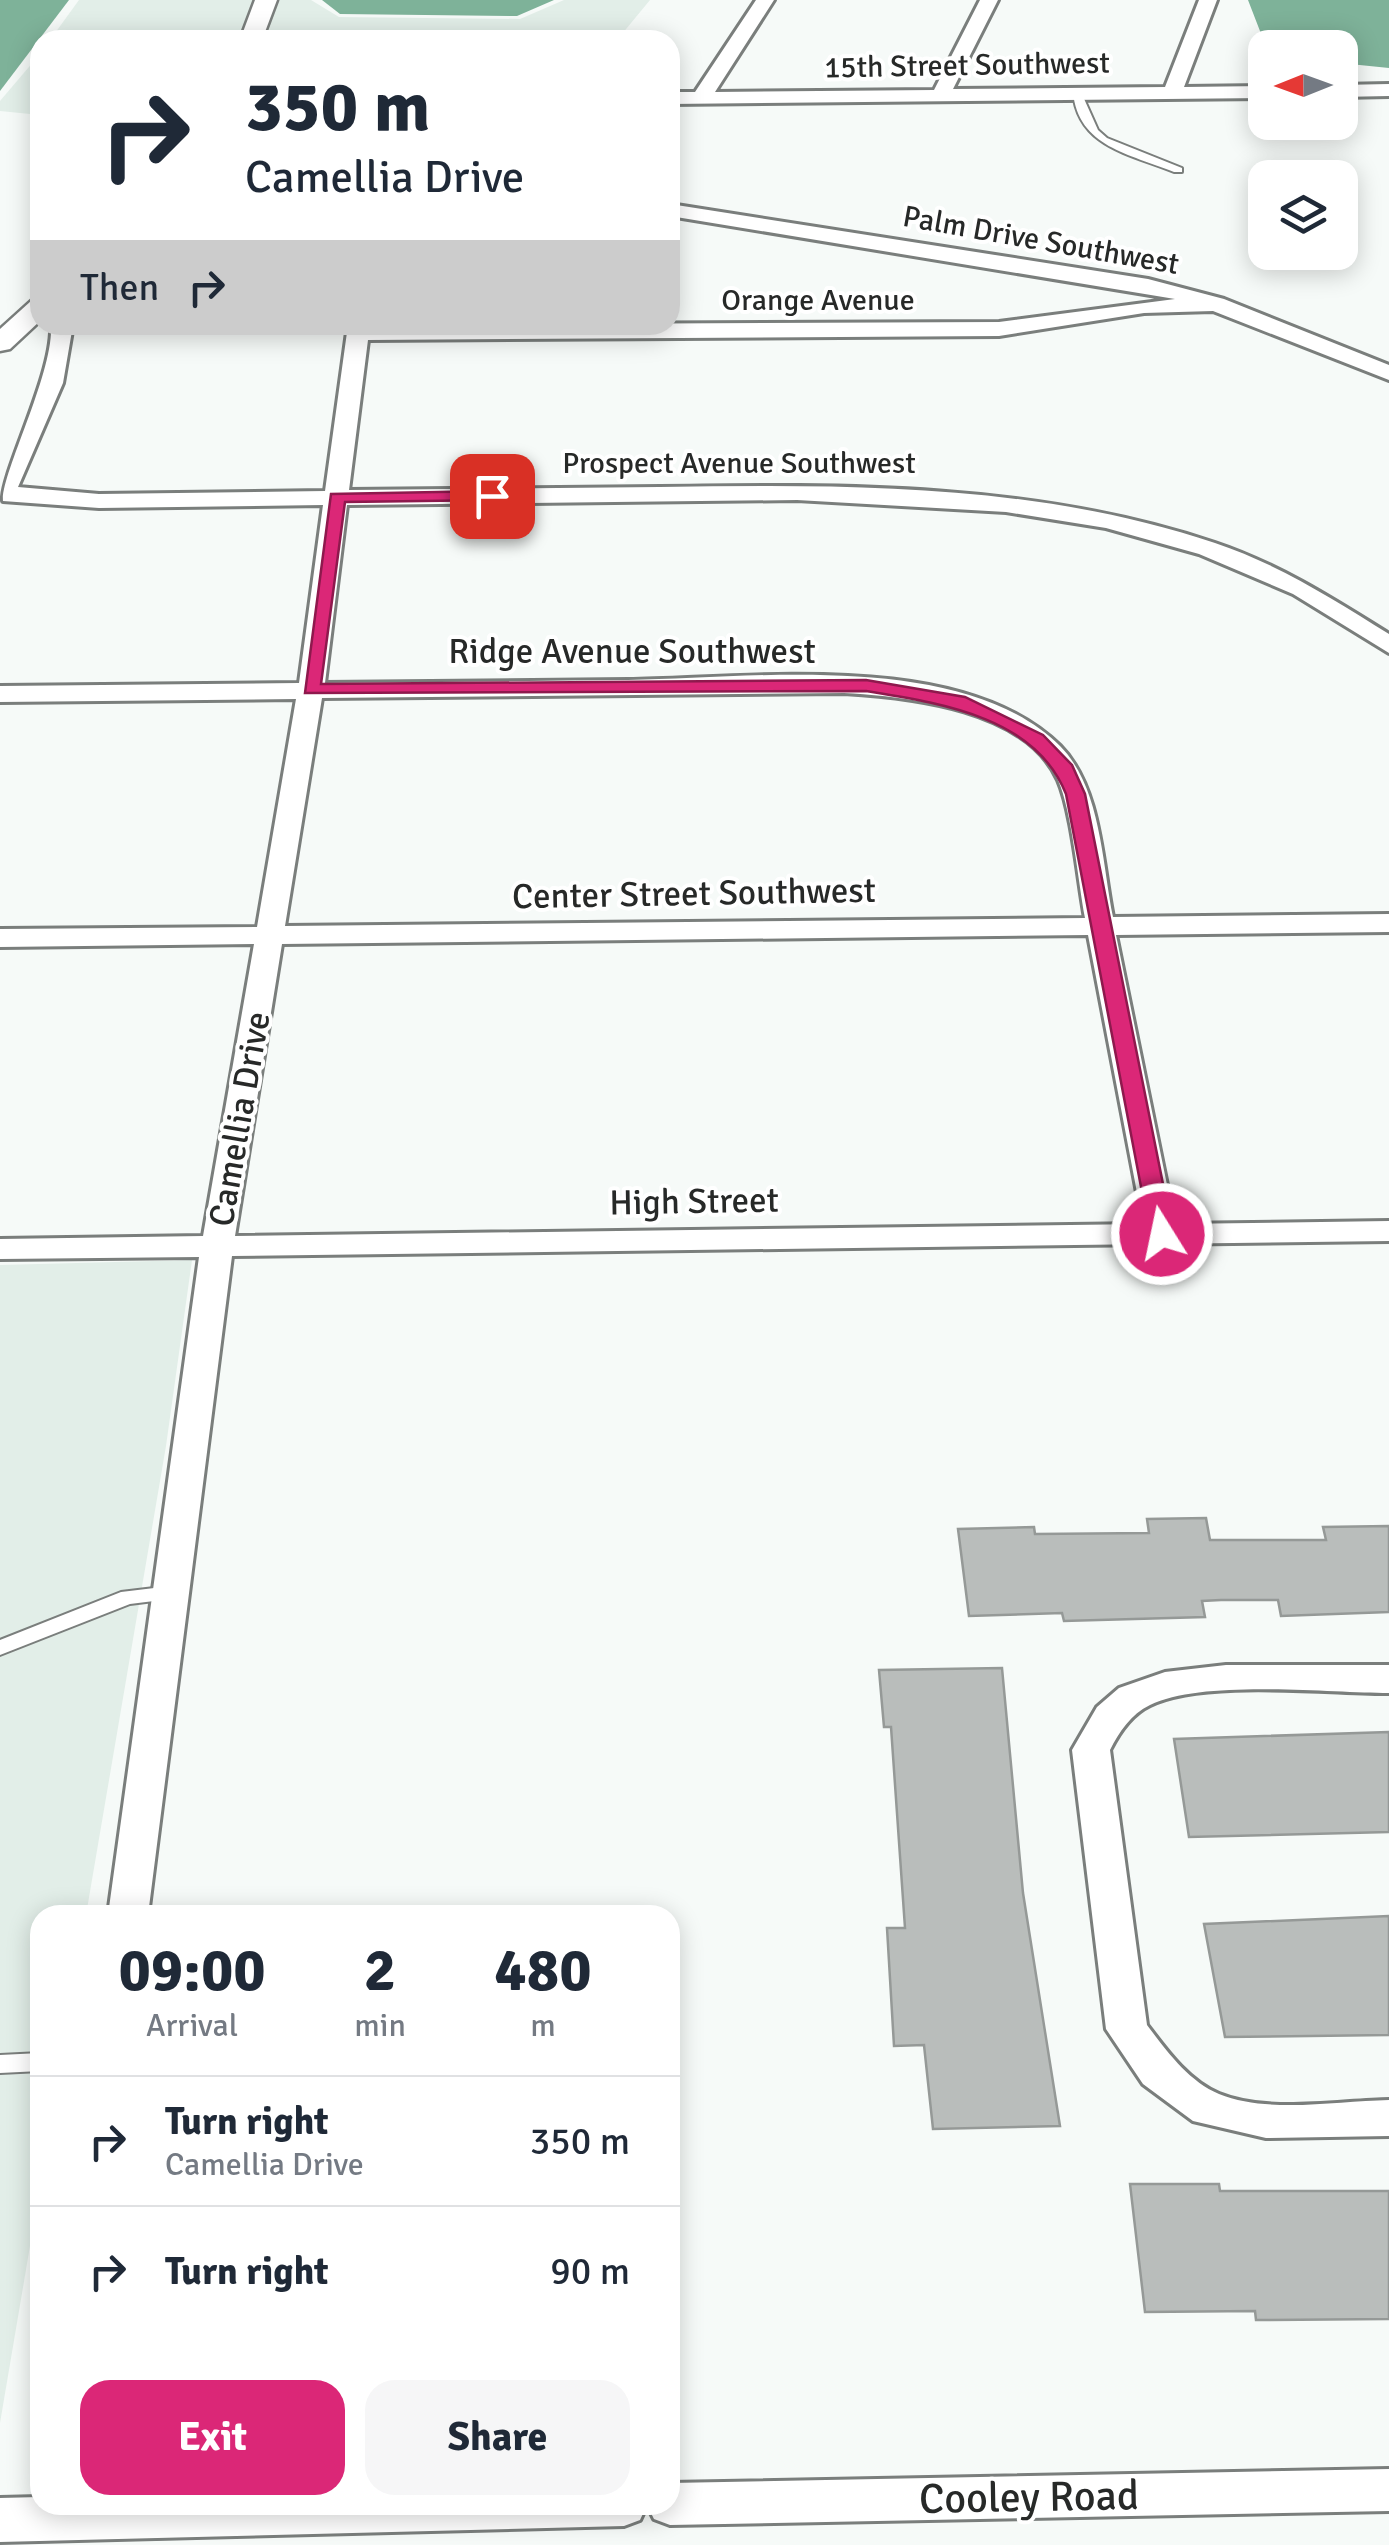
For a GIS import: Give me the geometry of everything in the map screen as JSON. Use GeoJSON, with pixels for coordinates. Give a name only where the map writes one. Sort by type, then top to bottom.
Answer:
{"type":"FeatureCollection","features":[{"type":"Feature","properties":{"kind":"street"},"geometry":{"type":"LineString","coordinates":[[701,98],[765,0]]}},
{"type":"Feature","properties":{"kind":"street"},"geometry":{"type":"LineString","coordinates":[[940,96],[989,0]]}},
{"type":"Feature","properties":{"kind":"street"},"geometry":{"type":"LineString","coordinates":[[1172,93],[1208,0]]}},
{"type":"Feature","properties":{"kind":"street"},"geometry":{"type":"LineString","coordinates":[[255,30],[265,2]]}},
{"type":"Feature","properties":{"kind":"street"},"geometry":{"type":"LineString","coordinates":[[1358,90],[1389,90]]}},
{"type":"Feature","properties":{"kind":"street","name":"15th Street Southwest"},"geometry":{"type":"LineString","coordinates":[[680,98],[1248,92]]}},
{"type":"Feature","properties":{"kind":"street","name":"Palm Drive Southwest"},"geometry":{"type":"LineString","coordinates":[[680,212],[1148,285],[1216,304],[1389,373]]}},
{"type":"Feature","properties":{"kind":"street"},"geometry":{"type":"LineString","coordinates":[[1064,271],[1083,294],[1076,317]]}},
{"type":"Feature","properties":{"kind":"street","name":"Orange Avenue"},"geometry":{"type":"LineString","coordinates":[[680,329],[999,329],[1076,317],[1216,304]]}},
{"type":"Feature","properties":{"kind":"street"},"geometry":{"type":"LineString","coordinates":[[0,343],[30,317]]}},
{"type":"Feature","properties":{"kind":"street"},"geometry":{"type":"LineString","coordinates":[[1,494],[51,382],[63,335]]}},
{"type":"Feature","properties":{"kind":"street","name":"Camellia Drive"},"geometry":{"type":"LineString","coordinates":[[129,1905],[217,1246],[312,689],[357,335]]}},
{"type":"Feature","properties":{"kind":"street","name":"Prospect Avenue Southwest"},"geometry":{"type":"LineString","coordinates":[[1,494],[99,501],[888,493],[1016,505],[1125,527],[1210,553],[1316,598],[1389,645]]}},
{"type":"Feature","properties":{"kind":"street","name":"Ridge Avenue Southwest"},"geometry":{"type":"LineString","coordinates":[[0,694],[844,685],[958,701],[1036,738],[1066,768],[1076,794],[1162,1234]]}},
{"type":"Feature","properties":{"kind":"street","name":"Center Street Southwest"},"geometry":{"type":"LineString","coordinates":[[0,938],[1389,922]]}},
{"type":"Feature","properties":{"kind":"street","name":"High Street"},"geometry":{"type":"LineString","coordinates":[[0,1249],[1389,1231]]}},
{"type":"Feature","properties":{"kind":"street"},"geometry":{"type":"LineString","coordinates":[[1389,1679],[1181,1682],[1138,1693],[1106,1719],[1092,1750],[1127,2029],[1158,2072],[1208,2110],[1266,2120],[1389,2118]]}},
{"type":"Feature","properties":{"kind":"street","name":"Cooley Road"},"geometry":{"type":"LineString","coordinates":[[680,2504],[1389,2490]]}},
{"type":"Feature","properties":{"kind":"street"},"geometry":{"type":"LineString","coordinates":[[0,2520],[48,2523],[304,2515]]}},
{"type":"Feature","properties":{"kind":"lane"},"geometry":{"type":"LineString","coordinates":[[1077,94],[1093,132],[1103,140],[1178,170]]}},
{"type":"Feature","properties":{"kind":"lane"},"geometry":{"type":"LineString","coordinates":[[6,1642],[128,1598],[171,1593]]}},
{"type":"Feature","properties":{"kind":"lane"},"geometry":{"type":"LineString","coordinates":[[0,2064],[30,2062]]}},
{"type":"Feature","properties":{"kind":"shaded area"},"geometry":{"type":"Polygon","coordinates":[[[0,0],[69,0],[46,30],[30,30],[30,51],[0,91],[0,0]]]}},
{"type":"Feature","properties":{"kind":"shaded area"},"geometry":{"type":"Polygon","coordinates":[[[79,0],[254,0],[243,30],[57,30],[79,0]]]}},
{"type":"Feature","properties":{"kind":"shaded area"},"geometry":{"type":"Polygon","coordinates":[[[278,0],[311,0],[339,17],[520,19],[564,0],[650,0],[625,30],[267,30],[278,0]]]}},
{"type":"Feature","properties":{"kind":"shaded area"},"geometry":{"type":"Polygon","coordinates":[[[322,0],[554,0],[517,16],[340,14],[322,0]]]}},
{"type":"Feature","properties":{"kind":"shaded area"},"geometry":{"type":"Polygon","coordinates":[[[1248,0],[1389,0],[1389,68],[1358,65],[1358,30],[1260,30],[1248,0]]]}},
{"type":"Feature","properties":{"kind":"shaded area"},"geometry":{"type":"Polygon","coordinates":[[[30,66],[30,114],[0,111],[0,101],[30,66]]]}},
{"type":"Feature","properties":{"kind":"shaded area"},"geometry":{"type":"Polygon","coordinates":[[[192,1260],[166,1446],[88,1905],[30,1905],[30,2246],[0,2423],[0,1265],[192,1260]]]}},
{"type":"Feature","properties":{"kind":"building"},"geometry":{"type":"Polygon","coordinates":[[[1206,1518],[1210,1540],[1326,1540],[1323,1527],[1389,1526],[1389,1612],[1281,1616],[1278,1600],[1221,1600],[1202,1601],[1205,1617],[1064,1621],[1062,1613],[969,1616],[958,1529],[1034,1527],[1035,1534],[1149,1533],[1147,1519],[1206,1518]]]}},
{"type":"Feature","properties":{"kind":"building"},"geometry":{"type":"Polygon","coordinates":[[[1002,1668],[1023,1893],[1060,2126],[933,2129],[924,2045],[894,2046],[887,1928],[905,1928],[891,1727],[884,1727],[879,1670],[1002,1668]]]}},
{"type":"Feature","properties":{"kind":"building"},"geometry":{"type":"Polygon","coordinates":[[[1389,1732],[1389,1832],[1189,1837],[1174,1739],[1389,1732]]]}},
{"type":"Feature","properties":{"kind":"building"},"geometry":{"type":"Polygon","coordinates":[[[1389,1916],[1389,2035],[1225,2037],[1204,1924],[1389,1916]]]}},
{"type":"Feature","properties":{"kind":"building"},"geometry":{"type":"Polygon","coordinates":[[[1130,2184],[1219,2184],[1220,2191],[1389,2191],[1389,2319],[1256,2320],[1255,2311],[1145,2312],[1130,2184]]]}},
{"type":"Feature","properties":{"kind":"route"},"geometry":{"type":"LineString","coordinates":[[492,496],[337,498],[312,689],[866,686],[958,701],[984,710],[1036,738],[1066,768],[1076,794],[1162,1234]]}}]}
